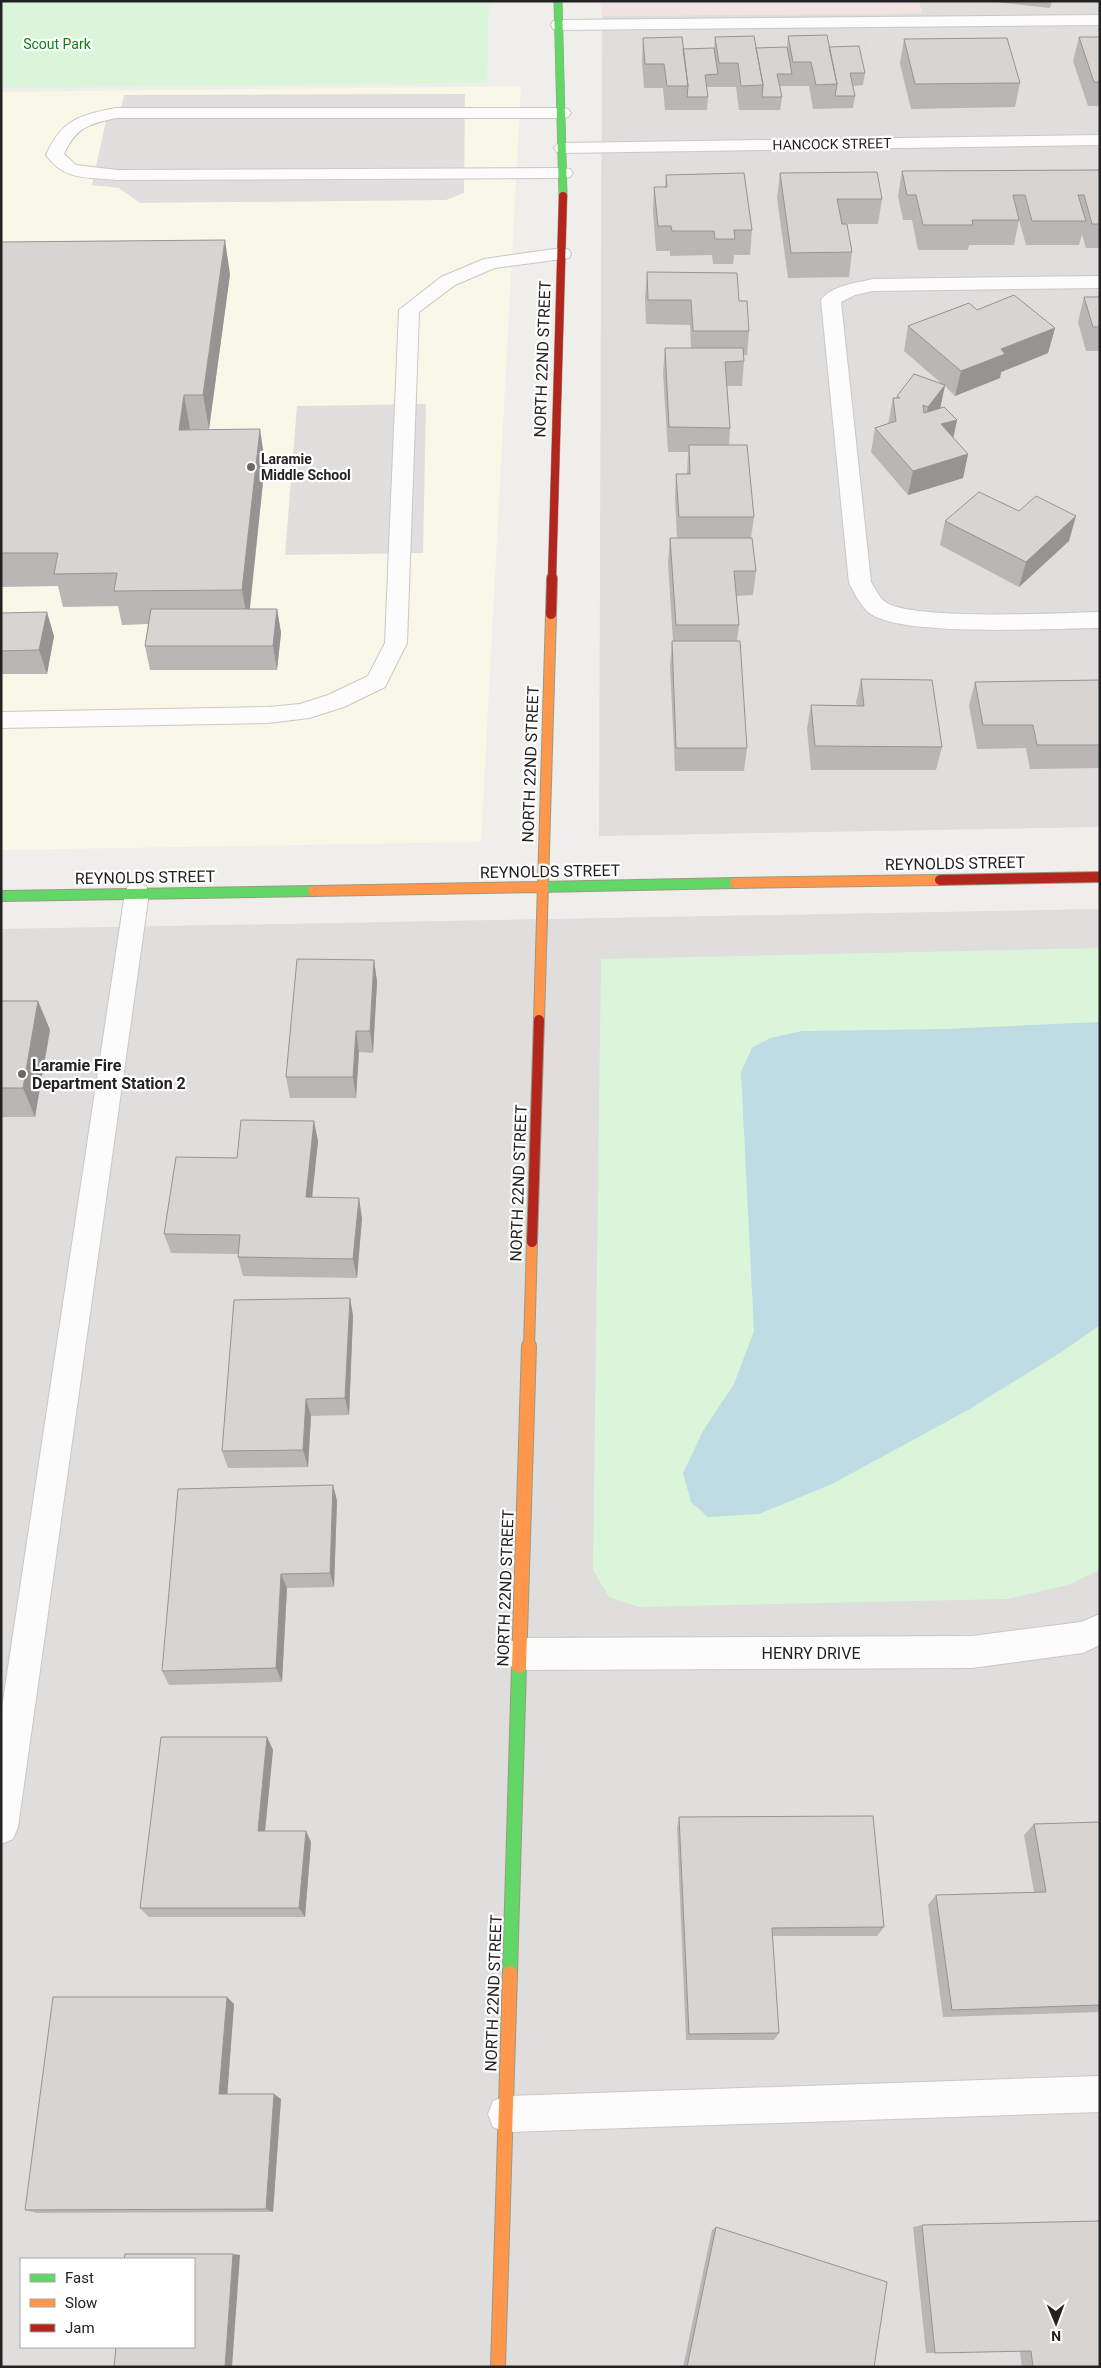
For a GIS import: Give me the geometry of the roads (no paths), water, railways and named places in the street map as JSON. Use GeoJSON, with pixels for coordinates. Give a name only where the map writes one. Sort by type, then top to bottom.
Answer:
{"type":"FeatureCollection","features":[{"type":"Feature","properties":{"kind":"street","name":"NORTH 22ND STREET"},"geometry":{"type":"LineString","coordinates":[[498,2367],[562,254],[564,173],[558,1]]}},
{"type":"Feature","properties":{"kind":"street"},"geometry":{"type":"LineString","coordinates":[[559,25],[1100,20]]}},
{"type":"Feature","properties":{"kind":"street"},"geometry":{"type":"LineString","coordinates":[[562,113],[116,113],[82,120],[62,137],[55,155],[71,170],[117,175],[564,173]]}},
{"type":"Feature","properties":{"kind":"street","name":"HANCOCK STREET"},"geometry":{"type":"LineString","coordinates":[[563,148],[1100,140]]}},
{"type":"Feature","properties":{"kind":"street"},"geometry":{"type":"LineString","coordinates":[[1,720],[268,716],[300,712],[336,701],[377,681],[396,643],[409,310],[448,281],[491,263],[562,254]]}},
{"type":"Feature","properties":{"kind":"street"},"geometry":{"type":"LineString","coordinates":[[1100,282],[874,285],[848,291],[831,300],[860,583],[876,607],[903,618],[945,621],[1100,620]]}},
{"type":"Feature","properties":{"kind":"street","name":"REYNOLDS STREET"},"geometry":{"type":"LineString","coordinates":[[1,896],[1100,877]]}},
{"type":"Feature","properties":{"kind":"street"},"geometry":{"type":"LineString","coordinates":[[1,1827],[137,893]]}},
{"type":"Feature","properties":{"kind":"street","name":"HENRY DRIVE"},"geometry":{"type":"LineString","coordinates":[[519,1654],[972,1652],[1083,1637],[1100,1629]]}},
{"type":"Feature","properties":{"kind":"street"},"geometry":{"type":"LineString","coordinates":[[506,2114],[1100,2094]]}},
{"type":"Feature","properties":{"kind":"water"},"geometry":{"type":"Polygon","coordinates":[[[1100,1022],[1100,1325],[1063,1351],[968,1410],[832,1484],[759,1514],[708,1517],[691,1502],[683,1473],[703,1431],[734,1384],[754,1331],[741,1072],[752,1048],[770,1038],[802,1031],[946,1029],[1100,1022]]]}},
{"type":"Feature","properties":{"kind":"place","name":"Laramie Middle School"},"geometry":{"type":"Point","coordinates":[251,467]}},
{"type":"Feature","properties":{"kind":"place","name":"Laramie Fire Department Station 2"},"geometry":{"type":"Point","coordinates":[22,1074]}},
{"type":"Feature","properties":{"kind":"park label","name":"Scout Park"},"geometry":{"type":"Point","coordinates":[57,44]}}]}
